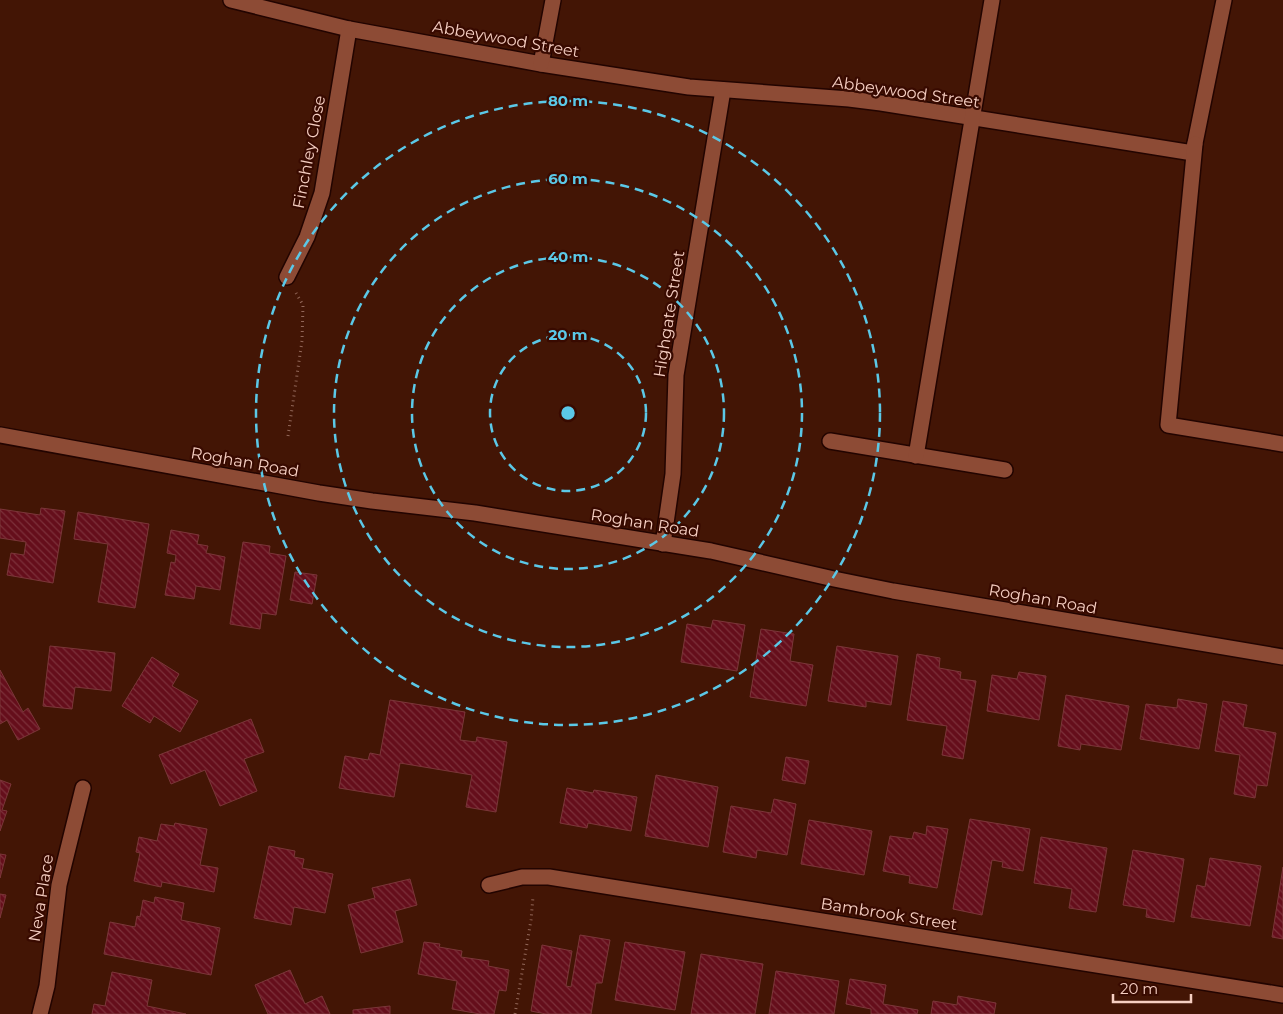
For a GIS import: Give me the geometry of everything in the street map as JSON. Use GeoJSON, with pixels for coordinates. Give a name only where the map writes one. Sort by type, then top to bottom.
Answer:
{"type":"FeatureCollection","features":[{"type":"Feature","properties":{"kind":"street","name":"Abbeywood Street"},"geometry":{"type":"LineString","coordinates":[[231,0],[349,29],[542,64],[689,87],[849,99],[1193,153]]}},
{"type":"Feature","properties":{"kind":"street"},"geometry":{"type":"LineString","coordinates":[[542,64],[552,0]]}},
{"type":"Feature","properties":{"kind":"street"},"geometry":{"type":"LineString","coordinates":[[916,456],[992,0]]}},
{"type":"Feature","properties":{"kind":"street"},"geometry":{"type":"LineString","coordinates":[[1224,0],[1193,153],[1168,425],[1283,444]]}},
{"type":"Feature","properties":{"kind":"street","name":"Finchley Close"},"geometry":{"type":"LineString","coordinates":[[287,277],[309,231],[322,193],[349,29]]}},
{"type":"Feature","properties":{"kind":"street","name":"Highgate Street"},"geometry":{"type":"LineString","coordinates":[[663,544],[673,474],[676,375],[723,90]]}},
{"type":"Feature","properties":{"kind":"street","name":"Roghan Road"},"geometry":{"type":"LineString","coordinates":[[0,435],[319,493],[475,513],[750,559],[893,591],[1283,657]]}},
{"type":"Feature","properties":{"kind":"street"},"geometry":{"type":"LineString","coordinates":[[830,441],[1005,470]]}},
{"type":"Feature","properties":{"kind":"street","name":"Neva Place"},"geometry":{"type":"LineString","coordinates":[[40,1014],[47,986],[59,885],[83,788]]}},
{"type":"Feature","properties":{"kind":"street","name":"Bambrook Street"},"geometry":{"type":"LineString","coordinates":[[489,885],[505,880],[549,877],[1283,995]]}},
{"type":"Feature","properties":{"kind":"path"},"geometry":{"type":"LineString","coordinates":[[287,277],[303,306],[302,340],[288,436]]}},
{"type":"Feature","properties":{"kind":"path"},"geometry":{"type":"LineString","coordinates":[[515,1014],[531,920],[535,877]]}},
{"type":"Feature","properties":{"kind":"building"},"geometry":{"type":"Polygon","coordinates":[[[41,508],[65,511],[53,583],[7,575],[11,553],[24,555],[26,542],[0,538],[0,509],[40,515],[41,508]]]}},
{"type":"Feature","properties":{"kind":"building"},"geometry":{"type":"Polygon","coordinates":[[[78,512],[149,524],[135,608],[98,602],[108,544],[74,539],[78,512]]]}},
{"type":"Feature","properties":{"kind":"building"},"geometry":{"type":"Polygon","coordinates":[[[171,530],[199,535],[197,544],[208,546],[206,553],[225,557],[220,590],[196,586],[194,599],[165,595],[171,562],[175,563],[176,555],[167,553],[171,530]]]}},
{"type":"Feature","properties":{"kind":"building"},"geometry":{"type":"Polygon","coordinates":[[[243,542],[270,546],[269,553],[286,556],[276,615],[262,613],[260,629],[230,624],[243,542]]]}},
{"type":"Feature","properties":{"kind":"building"},"geometry":{"type":"Polygon","coordinates":[[[295,572],[317,575],[312,604],[290,600],[295,572]]]}},
{"type":"Feature","properties":{"kind":"building"},"geometry":{"type":"Polygon","coordinates":[[[713,620],[745,625],[737,671],[681,662],[687,624],[711,628],[713,620]]]}},
{"type":"Feature","properties":{"kind":"building"},"geometry":{"type":"Polygon","coordinates":[[[761,629],[794,634],[790,661],[813,665],[806,706],[750,697],[761,629]]]}},
{"type":"Feature","properties":{"kind":"building"},"geometry":{"type":"Polygon","coordinates":[[[50,646],[115,653],[111,691],[75,687],[72,709],[43,706],[50,646]]]}},
{"type":"Feature","properties":{"kind":"building"},"geometry":{"type":"Polygon","coordinates":[[[837,646],[898,656],[891,705],[866,701],[866,707],[828,701],[837,646]]]}},
{"type":"Feature","properties":{"kind":"building"},"geometry":{"type":"Polygon","coordinates":[[[917,654],[940,658],[939,668],[961,672],[960,679],[976,681],[963,759],[942,755],[947,726],[907,720],[917,654]]]}},
{"type":"Feature","properties":{"kind":"building"},"geometry":{"type":"Polygon","coordinates":[[[152,657],[179,674],[172,686],[198,701],[180,732],[154,716],[150,723],[122,706],[152,657]]]}},
{"type":"Feature","properties":{"kind":"building"},"geometry":{"type":"Polygon","coordinates":[[[0,670],[23,712],[28,708],[40,729],[18,740],[7,720],[0,724],[0,670]]]}},
{"type":"Feature","properties":{"kind":"building"},"geometry":{"type":"Polygon","coordinates":[[[1019,672],[1046,676],[1039,720],[987,711],[992,675],[1017,679],[1019,672]]]}},
{"type":"Feature","properties":{"kind":"building"},"geometry":{"type":"Polygon","coordinates":[[[1066,695],[1129,706],[1121,750],[1081,744],[1080,750],[1058,746],[1066,695]]]}},
{"type":"Feature","properties":{"kind":"building"},"geometry":{"type":"Polygon","coordinates":[[[1178,699],[1207,704],[1199,749],[1140,739],[1146,704],[1177,708],[1178,699]]]}},
{"type":"Feature","properties":{"kind":"building"},"geometry":{"type":"Polygon","coordinates":[[[390,700],[465,712],[460,740],[476,742],[477,737],[507,742],[496,812],[466,807],[472,775],[400,763],[394,797],[339,788],[345,756],[368,760],[370,753],[380,755],[390,700]]]}},
{"type":"Feature","properties":{"kind":"building"},"geometry":{"type":"Polygon","coordinates":[[[1223,701],[1247,705],[1243,727],[1276,733],[1267,786],[1257,785],[1255,798],[1234,794],[1240,755],[1215,751],[1223,701]]]}},
{"type":"Feature","properties":{"kind":"building"},"geometry":{"type":"Polygon","coordinates":[[[251,719],[264,752],[244,759],[257,791],[220,806],[205,770],[171,784],[159,755],[251,719]]]}},
{"type":"Feature","properties":{"kind":"building"},"geometry":{"type":"Polygon","coordinates":[[[786,757],[809,761],[805,784],[782,780],[786,757]]]}},
{"type":"Feature","properties":{"kind":"building"},"geometry":{"type":"Polygon","coordinates":[[[656,775],[718,787],[708,847],[645,836],[656,775]]]}},
{"type":"Feature","properties":{"kind":"building"},"geometry":{"type":"Polygon","coordinates":[[[0,780],[11,784],[2,810],[7,811],[0,831],[0,780]]]}},
{"type":"Feature","properties":{"kind":"building"},"geometry":{"type":"Polygon","coordinates":[[[567,788],[593,793],[594,790],[637,797],[631,831],[588,823],[587,828],[560,823],[567,788]]]}},
{"type":"Feature","properties":{"kind":"building"},"geometry":{"type":"Polygon","coordinates":[[[774,799],[796,804],[787,855],[757,850],[756,858],[723,852],[731,806],[771,813],[774,799]]]}},
{"type":"Feature","properties":{"kind":"building"},"geometry":{"type":"Polygon","coordinates":[[[970,819],[1030,829],[1023,871],[1002,867],[1003,862],[992,860],[982,915],[953,909],[970,819]]]}},
{"type":"Feature","properties":{"kind":"building"},"geometry":{"type":"Polygon","coordinates":[[[809,820],[872,831],[864,875],[801,864],[809,820]]]}},
{"type":"Feature","properties":{"kind":"building"},"geometry":{"type":"Polygon","coordinates":[[[175,823],[207,829],[200,865],[218,868],[214,892],[162,882],[161,887],[134,881],[140,853],[136,852],[139,837],[157,841],[161,824],[174,826],[175,823]]]}},
{"type":"Feature","properties":{"kind":"building"},"geometry":{"type":"Polygon","coordinates":[[[927,826],[948,829],[937,888],[909,883],[910,876],[883,871],[890,836],[912,839],[914,832],[926,835],[927,826]]]}},
{"type":"Feature","properties":{"kind":"building"},"geometry":{"type":"Polygon","coordinates":[[[1041,837],[1107,848],[1096,912],[1069,908],[1072,889],[1034,883],[1041,837]]]}},
{"type":"Feature","properties":{"kind":"building"},"geometry":{"type":"Polygon","coordinates":[[[269,846],[295,851],[294,857],[304,859],[302,868],[333,874],[325,913],[294,907],[291,925],[254,918],[269,846]]]}},
{"type":"Feature","properties":{"kind":"building"},"geometry":{"type":"Polygon","coordinates":[[[1133,850],[1184,859],[1174,922],[1146,917],[1147,909],[1123,905],[1133,850]]]}},
{"type":"Feature","properties":{"kind":"building"},"geometry":{"type":"Polygon","coordinates":[[[0,854],[6,855],[0,878],[0,854]]]}},
{"type":"Feature","properties":{"kind":"building"},"geometry":{"type":"Polygon","coordinates":[[[1210,858],[1261,866],[1250,926],[1191,917],[1197,885],[1205,887],[1210,858]]]}},
{"type":"Feature","properties":{"kind":"building"},"geometry":{"type":"Polygon","coordinates":[[[1283,867],[1283,939],[1272,937],[1283,867]]]}},
{"type":"Feature","properties":{"kind":"building"},"geometry":{"type":"Polygon","coordinates":[[[410,879],[417,905],[395,911],[403,942],[361,953],[348,905],[375,898],[372,888],[410,879]]]}},
{"type":"Feature","properties":{"kind":"building"},"geometry":{"type":"Polygon","coordinates":[[[0,894],[6,895],[0,918],[0,894]]]}},
{"type":"Feature","properties":{"kind":"building"},"geometry":{"type":"Polygon","coordinates":[[[155,897],[184,903],[181,920],[220,928],[211,975],[104,954],[110,922],[135,927],[137,916],[140,917],[143,900],[154,903],[155,897]]]}},
{"type":"Feature","properties":{"kind":"building"},"geometry":{"type":"Polygon","coordinates":[[[580,935],[610,940],[602,983],[596,983],[591,1014],[546,1014],[531,1011],[542,945],[572,951],[566,986],[571,987],[580,935]]]}},
{"type":"Feature","properties":{"kind":"building"},"geometry":{"type":"Polygon","coordinates":[[[424,942],[440,944],[439,947],[462,951],[461,957],[489,961],[488,966],[509,970],[506,991],[499,990],[494,1014],[480,1014],[452,1009],[457,981],[418,974],[424,942]]]}},
{"type":"Feature","properties":{"kind":"building"},"geometry":{"type":"Polygon","coordinates":[[[625,942],[685,952],[675,1010],[615,1000],[625,942]]]}},
{"type":"Feature","properties":{"kind":"building"},"geometry":{"type":"Polygon","coordinates":[[[701,954],[763,964],[755,1014],[691,1014],[701,954]]]}},
{"type":"Feature","properties":{"kind":"building"},"geometry":{"type":"Polygon","coordinates":[[[290,970],[305,1004],[322,996],[330,1014],[268,1014],[255,985],[290,970]]]}},
{"type":"Feature","properties":{"kind":"building"},"geometry":{"type":"Polygon","coordinates":[[[776,971],[839,981],[834,1014],[769,1014],[776,971]]]}},
{"type":"Feature","properties":{"kind":"building"},"geometry":{"type":"Polygon","coordinates":[[[112,972],[152,980],[147,1006],[186,1014],[92,1014],[94,1004],[105,1006],[112,972]]]}},
{"type":"Feature","properties":{"kind":"building"},"geometry":{"type":"Polygon","coordinates":[[[850,979],[886,985],[883,1004],[918,1010],[917,1014],[871,1014],[871,1009],[846,1004],[850,979]]]}},
{"type":"Feature","properties":{"kind":"building"},"geometry":{"type":"Polygon","coordinates":[[[958,996],[996,1003],[994,1014],[931,1014],[933,1001],[957,1005],[958,996]]]}},
{"type":"Feature","properties":{"kind":"building"},"geometry":{"type":"Polygon","coordinates":[[[390,1006],[390,1014],[353,1014],[353,1010],[390,1006]]]}}]}
